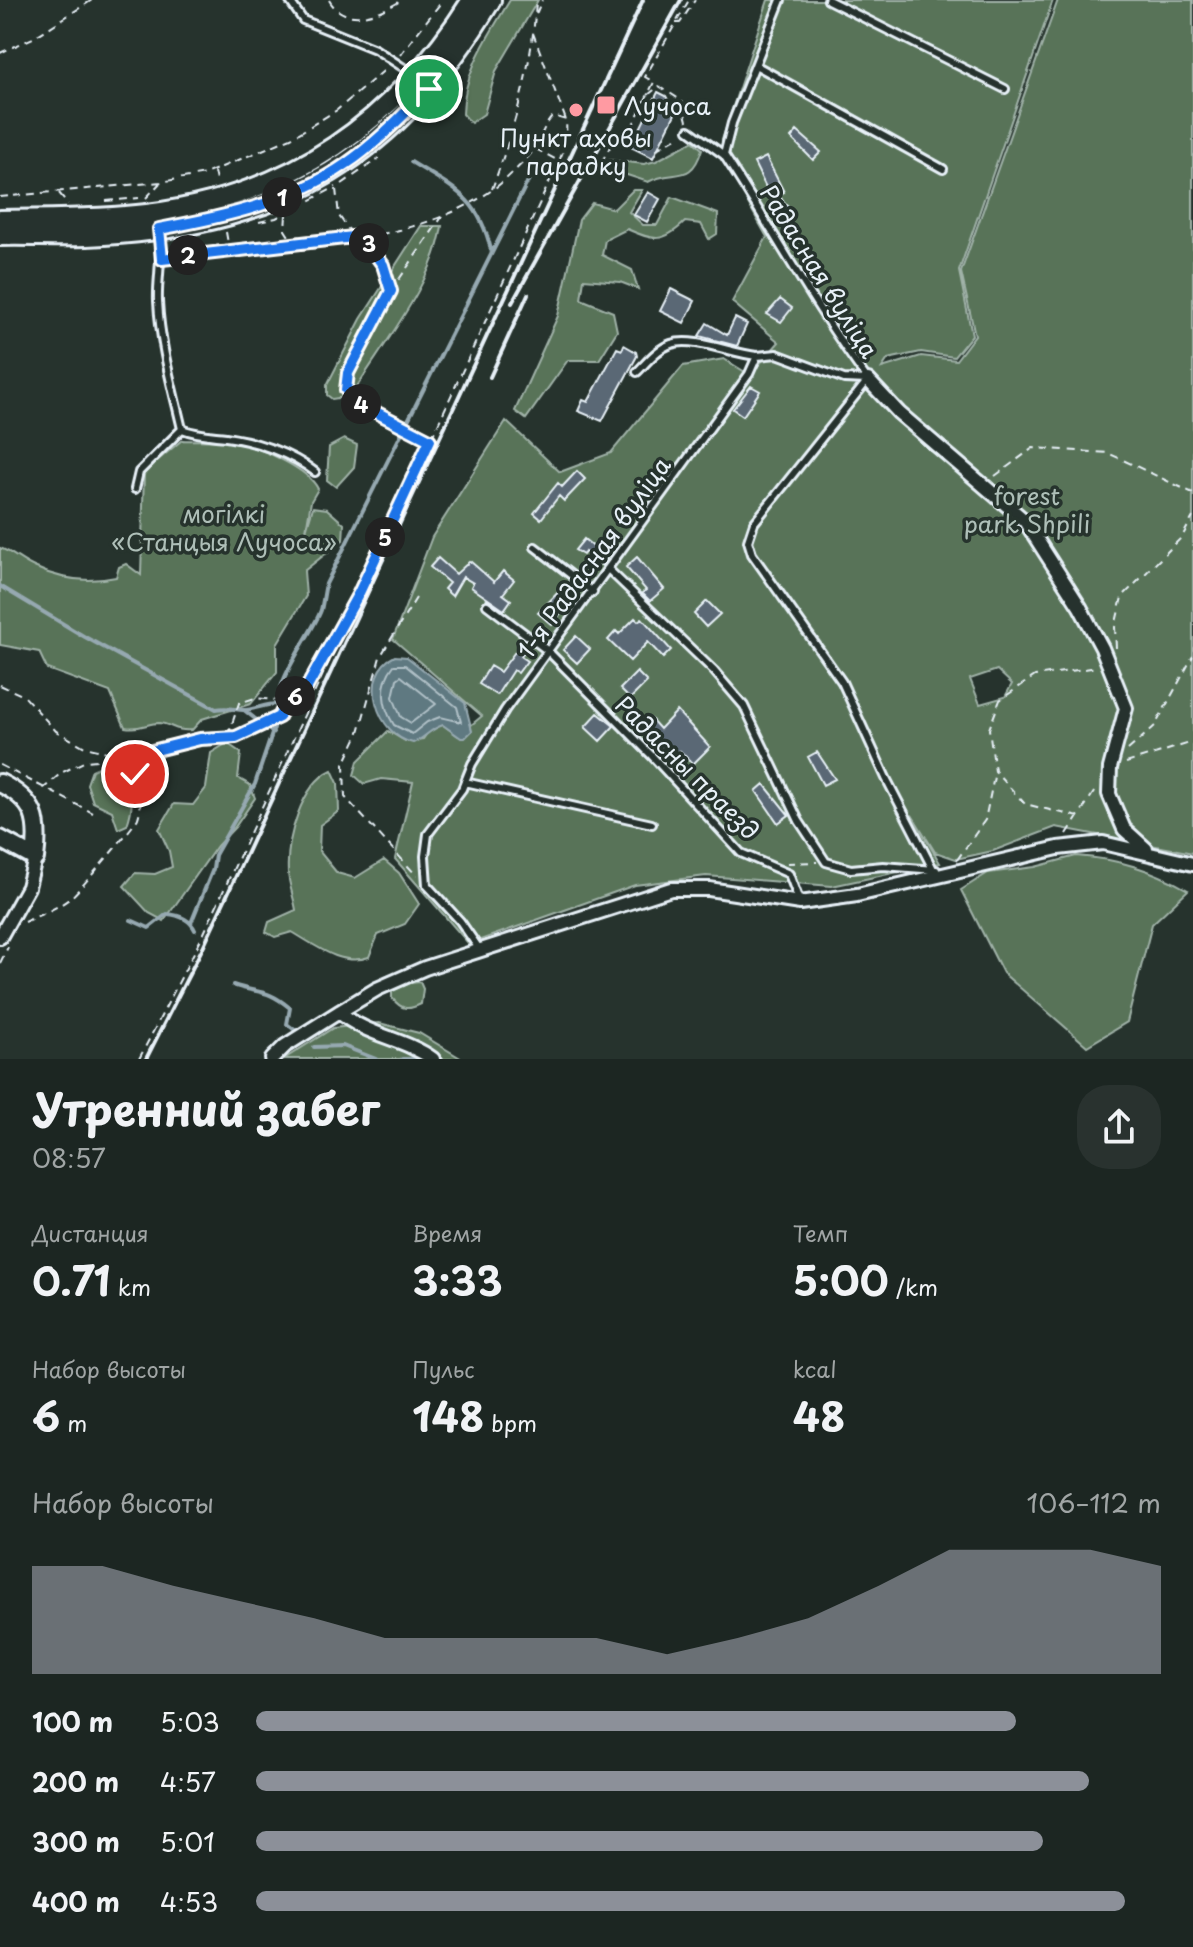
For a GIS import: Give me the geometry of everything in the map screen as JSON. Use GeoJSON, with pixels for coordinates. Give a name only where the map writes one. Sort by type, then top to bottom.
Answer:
{"type":"FeatureCollection","features":[{"type":"Feature","properties":{"kind":"main road"},"geometry":{"type":"LineString","coordinates":[[0,220],[147,214],[220,199],[280,179],[328,151],[422,83],[472,0]]}},
{"type":"Feature","properties":{"kind":"main road"},"geometry":{"type":"LineString","coordinates":[[0,236],[103,235],[159,229],[247,211],[315,181],[344,166],[376,141],[422,83],[469,36],[491,0]]}},
{"type":"Feature","properties":{"kind":"street"},"geometry":{"type":"LineString","coordinates":[[868,380],[899,413],[1025,521],[1113,661],[1126,708],[1110,768],[1109,794],[1124,829],[1148,851]]}},
{"type":"Feature","properties":{"kind":"street"},"geometry":{"type":"LineString","coordinates":[[0,783],[24,797],[31,808],[38,839],[28,887],[0,937]]}},
{"type":"Feature","properties":{"kind":"street"},"geometry":{"type":"LineString","coordinates":[[0,839],[35,858]]}},
{"type":"Feature","properties":{"kind":"street"},"geometry":{"type":"LineString","coordinates":[[272,1059],[285,1046],[377,989],[425,968],[671,889],[709,889],[800,903],[857,895],[1058,848],[1103,843],[1148,851],[1193,864]]}},
{"type":"Feature","properties":{"kind":"street"},"geometry":{"type":"LineString","coordinates":[[339,1012],[357,1027],[420,1050],[433,1059]]}},
{"type":"Feature","properties":{"kind":"lane"},"geometry":{"type":"LineString","coordinates":[[289,0],[303,20],[396,60],[422,83]]}},
{"type":"Feature","properties":{"kind":"lane"},"geometry":{"type":"LineString","coordinates":[[689,130],[724,155],[732,123],[781,0]]}},
{"type":"Feature","properties":{"kind":"lane"},"geometry":{"type":"LineString","coordinates":[[828,0],[1005,89]]}},
{"type":"Feature","properties":{"kind":"lane"},"geometry":{"type":"LineString","coordinates":[[757,66],[943,169]]}},
{"type":"Feature","properties":{"kind":"lane","name":"Радасная вуліца"},"geometry":{"type":"LineString","coordinates":[[724,155],[773,230],[829,327],[868,380],[754,523],[748,541],[752,554],[842,682],[886,778],[933,869]]}},
{"type":"Feature","properties":{"kind":"lane"},"geometry":{"type":"LineString","coordinates":[[159,229],[162,259],[157,298],[163,349],[182,429]]}},
{"type":"Feature","properties":{"kind":"lane"},"geometry":{"type":"LineString","coordinates":[[637,372],[661,349],[673,343],[704,344],[732,353],[757,356],[777,354],[844,379],[868,380]]}},
{"type":"Feature","properties":{"kind":"lane","name":"1-я Радасная вуліца"},"geometry":{"type":"LineString","coordinates":[[427,885],[428,834],[465,782],[472,764],[505,710],[749,374],[757,356]]}},
{"type":"Feature","properties":{"kind":"lane"},"geometry":{"type":"LineString","coordinates":[[182,429],[198,435],[252,442],[303,463],[315,472]]}},
{"type":"Feature","properties":{"kind":"lane"},"geometry":{"type":"LineString","coordinates":[[135,489],[139,472],[182,429]]}},
{"type":"Feature","properties":{"kind":"lane"},"geometry":{"type":"LineString","coordinates":[[535,547],[593,592]]}},
{"type":"Feature","properties":{"kind":"lane"},"geometry":{"type":"LineString","coordinates":[[609,570],[714,671],[744,706],[799,821],[826,862],[851,869],[883,866],[933,869],[945,876]]}},
{"type":"Feature","properties":{"kind":"lane","name":"Радасны праезд"},"geometry":{"type":"LineString","coordinates":[[487,605],[548,651],[652,756],[741,853],[789,874],[800,903]]}},
{"type":"Feature","properties":{"kind":"lane"},"geometry":{"type":"LineString","coordinates":[[465,782],[652,824]]}},
{"type":"Feature","properties":{"kind":"lane"},"geometry":{"type":"LineString","coordinates":[[427,885],[460,921],[481,951]]}},
{"type":"Feature","properties":{"kind":"path"},"geometry":{"type":"LineString","coordinates":[[0,53],[33,38],[92,0]]}},
{"type":"Feature","properties":{"kind":"path"},"geometry":{"type":"LineString","coordinates":[[329,0],[343,14],[358,18],[402,0]]}},
{"type":"Feature","properties":{"kind":"path"},"geometry":{"type":"LineString","coordinates":[[0,197],[161,182],[214,171],[291,138],[337,110],[396,60],[443,0]]}},
{"type":"Feature","properties":{"kind":"path"},"geometry":{"type":"LineString","coordinates":[[492,189],[511,138],[536,0]]}},
{"type":"Feature","properties":{"kind":"path"},"geometry":{"type":"LineString","coordinates":[[535,15],[542,0]]}},
{"type":"Feature","properties":{"kind":"path"},"geometry":{"type":"LineString","coordinates":[[601,163],[614,140],[623,145],[654,82],[645,77],[689,0]]}},
{"type":"Feature","properties":{"kind":"path"},"geometry":{"type":"LineString","coordinates":[[675,23],[680,23],[695,0]]}},
{"type":"Feature","properties":{"kind":"path"},"geometry":{"type":"LineString","coordinates":[[139,1059],[204,933],[566,147],[566,120],[532,30]]}},
{"type":"Feature","properties":{"kind":"path"},"geometry":{"type":"LineString","coordinates":[[647,95],[659,86],[682,101],[689,130],[657,149]]}},
{"type":"Feature","properties":{"kind":"path"},"geometry":{"type":"LineString","coordinates":[[162,259],[362,236],[442,216],[492,189],[535,148],[540,134],[553,116],[566,120]]}},
{"type":"Feature","properties":{"kind":"path"},"geometry":{"type":"LineString","coordinates":[[626,138],[635,139]]}},
{"type":"Feature","properties":{"kind":"path"},"geometry":{"type":"LineString","coordinates":[[535,148],[559,161]]}},
{"type":"Feature","properties":{"kind":"path"},"geometry":{"type":"LineString","coordinates":[[214,171],[218,190]]}},
{"type":"Feature","properties":{"kind":"path"},"geometry":{"type":"LineString","coordinates":[[100,202],[148,198],[161,182]]}},
{"type":"Feature","properties":{"kind":"path"},"geometry":{"type":"LineString","coordinates":[[336,188],[339,216],[354,237]]}},
{"type":"Feature","properties":{"kind":"path"},"geometry":{"type":"LineString","coordinates":[[57,192],[69,204]]}},
{"type":"Feature","properties":{"kind":"path"},"geometry":{"type":"LineString","coordinates":[[287,214],[285,230],[294,244]]}},
{"type":"Feature","properties":{"kind":"path"},"geometry":{"type":"LineString","coordinates":[[430,440],[356,401],[346,390],[348,373],[391,291],[442,216]]}},
{"type":"Feature","properties":{"kind":"path"},"geometry":{"type":"LineString","coordinates":[[226,230],[229,251]]}},
{"type":"Feature","properties":{"kind":"path"},"geometry":{"type":"LineString","coordinates":[[362,236],[379,257],[391,291]]}},
{"type":"Feature","properties":{"kind":"path"},"geometry":{"type":"LineString","coordinates":[[984,484],[1033,448],[1108,453],[1193,493]]}},
{"type":"Feature","properties":{"kind":"path"},"geometry":{"type":"LineString","coordinates":[[945,876],[985,820],[995,771],[989,729],[1000,700],[1035,676],[1113,661],[1115,627],[1122,597],[1182,537],[1193,517]]}},
{"type":"Feature","properties":{"kind":"path"},"geometry":{"type":"LineString","coordinates":[[44,788],[61,773],[86,761],[128,757],[200,739],[236,737],[278,717],[287,701],[306,689],[359,593]]}},
{"type":"Feature","properties":{"kind":"path"},"geometry":{"type":"LineString","coordinates":[[416,598],[380,657],[359,732],[344,764],[342,783],[345,797],[427,885]]}},
{"type":"Feature","properties":{"kind":"path"},"geometry":{"type":"LineString","coordinates":[[0,685],[24,696],[56,731],[85,747],[128,757]]}},
{"type":"Feature","properties":{"kind":"path"},"geometry":{"type":"LineString","coordinates":[[228,737],[239,703],[255,698],[287,701]]}},
{"type":"Feature","properties":{"kind":"path"},"geometry":{"type":"LineString","coordinates":[[1110,768],[1193,742]]}},
{"type":"Feature","properties":{"kind":"path"},"geometry":{"type":"LineString","coordinates":[[21,924],[69,900],[83,888],[119,841],[131,833],[139,816],[140,793],[128,757]]}},
{"type":"Feature","properties":{"kind":"path"},"geometry":{"type":"LineString","coordinates":[[0,765],[93,813]]}},
{"type":"Feature","properties":{"kind":"path"},"geometry":{"type":"LineString","coordinates":[[995,771],[1025,804],[1079,817]]}},
{"type":"Feature","properties":{"kind":"path"},"geometry":{"type":"LineString","coordinates":[[768,863],[826,862]]}},
{"type":"Feature","properties":{"kind":"green space"},"geometry":{"type":"Polygon","coordinates":[[[510,0],[538,0],[496,71],[484,114],[471,123],[463,114],[467,83],[479,54],[510,0]]]}},
{"type":"Feature","properties":{"kind":"green space","name":"forest park Shpili"},"geometry":{"type":"Polygon","coordinates":[[[768,0],[1053,0],[959,271],[972,335],[954,357],[921,352],[888,359],[882,368],[921,356],[956,360],[975,335],[961,272],[1058,0],[1193,0],[1193,853],[1056,827],[993,851],[956,859],[935,852],[912,815],[940,863],[832,886],[706,876],[635,885],[469,944],[395,859],[413,782],[381,779],[364,784],[354,775],[358,761],[388,731],[405,741],[423,739],[431,728],[443,725],[458,736],[482,716],[393,639],[432,537],[506,421],[560,472],[611,453],[683,366],[724,359],[750,375],[779,342],[732,302],[767,237],[721,155],[722,140],[768,0]],[[997,670],[970,679],[980,704],[1005,697],[1012,684],[997,670]]]}},
{"type":"Feature","properties":{"kind":"green space"},"geometry":{"type":"Polygon","coordinates":[[[693,141],[702,149],[698,160],[693,168],[681,174],[648,182],[609,169],[610,160],[644,164],[693,141]]]}},
{"type":"Feature","properties":{"kind":"green space"},"geometry":{"type":"Polygon","coordinates":[[[633,190],[642,190],[629,212],[643,225],[657,225],[672,197],[718,214],[717,234],[709,239],[701,224],[685,222],[664,237],[651,238],[627,229],[605,240],[602,255],[632,270],[638,289],[620,282],[584,279],[581,299],[613,312],[617,331],[599,360],[568,360],[526,419],[515,411],[558,316],[579,220],[592,203],[614,209],[633,190]]]}},
{"type":"Feature","properties":{"kind":"green space"},"geometry":{"type":"Polygon","coordinates":[[[421,226],[442,226],[429,270],[418,292],[351,396],[332,399],[327,395],[327,385],[361,319],[421,226]]]}},
{"type":"Feature","properties":{"kind":"green space"},"geometry":{"type":"Polygon","coordinates":[[[344,439],[357,445],[354,467],[336,487],[327,480],[329,447],[344,439]]]}},
{"type":"Feature","properties":{"kind":"green space","name":"могілкі «Станцыя Лучоса»"},"geometry":{"type":"Polygon","coordinates":[[[182,440],[238,443],[270,454],[294,467],[313,481],[318,489],[311,501],[306,531],[313,507],[327,509],[344,524],[343,540],[304,571],[306,596],[277,644],[277,672],[251,704],[202,719],[192,730],[159,723],[125,727],[110,692],[47,669],[39,652],[0,645],[0,548],[34,567],[64,577],[95,580],[116,577],[119,567],[126,564],[141,575],[144,472],[182,440]]]}},
{"type":"Feature","properties":{"kind":"green space"},"geometry":{"type":"Polygon","coordinates":[[[227,743],[241,753],[238,778],[250,785],[255,798],[164,921],[149,913],[124,886],[135,873],[155,874],[172,867],[159,829],[174,804],[193,805],[206,788],[211,753],[227,743]]]}},
{"type":"Feature","properties":{"kind":"green space"},"geometry":{"type":"Polygon","coordinates":[[[103,765],[120,768],[130,789],[130,817],[127,825],[118,829],[112,811],[93,802],[87,784],[92,770],[103,765]]]}},
{"type":"Feature","properties":{"kind":"green space"},"geometry":{"type":"Polygon","coordinates":[[[332,770],[338,783],[339,811],[320,825],[319,851],[337,873],[355,878],[384,860],[399,873],[419,904],[405,924],[378,935],[369,957],[359,959],[338,957],[292,932],[275,937],[266,932],[269,922],[296,910],[288,873],[293,830],[312,787],[332,770]]]}},
{"type":"Feature","properties":{"kind":"green space"},"geometry":{"type":"Polygon","coordinates":[[[1076,856],[1134,866],[1188,890],[1152,924],[1127,1022],[1087,1046],[1003,973],[961,890],[988,873],[1035,867],[1076,856]]]}},
{"type":"Feature","properties":{"kind":"green space"},"geometry":{"type":"Polygon","coordinates":[[[420,982],[423,989],[421,1004],[405,1008],[392,998],[392,991],[420,982]]]}},
{"type":"Feature","properties":{"kind":"green space"},"geometry":{"type":"Polygon","coordinates":[[[379,1023],[419,1033],[462,1059],[284,1059],[333,1028],[379,1023]]]}},
{"type":"Feature","properties":{"kind":"water"},"geometry":{"type":"Polygon","coordinates":[[[395,656],[407,657],[465,703],[472,731],[465,738],[443,725],[413,743],[400,738],[390,729],[376,704],[375,690],[383,665],[395,656]]]}},
{"type":"Feature","properties":{"kind":"building"},"geometry":{"type":"Polygon","coordinates":[[[658,92],[666,96],[675,114],[653,158],[631,147],[658,92]]]}},
{"type":"Feature","properties":{"kind":"building"},"geometry":{"type":"Polygon","coordinates":[[[797,131],[821,152],[813,160],[791,138],[797,131]]]}},
{"type":"Feature","properties":{"kind":"building"},"geometry":{"type":"Polygon","coordinates":[[[766,157],[784,192],[778,195],[793,212],[782,221],[775,214],[778,212],[754,163],[766,157]]]}},
{"type":"Feature","properties":{"kind":"building"},"geometry":{"type":"Polygon","coordinates":[[[648,192],[660,199],[647,222],[634,215],[648,192]]]}},
{"type":"Feature","properties":{"kind":"building"},"geometry":{"type":"Polygon","coordinates":[[[671,289],[695,301],[684,323],[660,311],[671,289]]]}},
{"type":"Feature","properties":{"kind":"building"},"geometry":{"type":"Polygon","coordinates":[[[780,299],[792,308],[781,322],[767,314],[780,299]]]}},
{"type":"Feature","properties":{"kind":"building"},"geometry":{"type":"Polygon","coordinates":[[[735,318],[747,324],[737,346],[699,336],[707,323],[727,335],[735,318]]]}},
{"type":"Feature","properties":{"kind":"building"},"geometry":{"type":"Polygon","coordinates":[[[624,345],[636,352],[637,356],[602,421],[578,411],[583,400],[588,402],[617,348],[622,350],[624,345]]]}},
{"type":"Feature","properties":{"kind":"building"},"geometry":{"type":"Polygon","coordinates":[[[751,386],[760,391],[743,416],[733,409],[751,386]]]}},
{"type":"Feature","properties":{"kind":"building"},"geometry":{"type":"Polygon","coordinates":[[[577,471],[585,479],[564,501],[559,496],[541,519],[534,513],[558,483],[562,487],[577,471]]]}},
{"type":"Feature","properties":{"kind":"building"},"geometry":{"type":"Polygon","coordinates":[[[609,530],[619,537],[602,566],[585,552],[583,555],[575,550],[584,539],[596,549],[609,530]]]}},
{"type":"Feature","properties":{"kind":"building"},"geometry":{"type":"Polygon","coordinates":[[[637,557],[664,589],[650,601],[642,593],[646,590],[626,567],[637,557]]]}},
{"type":"Feature","properties":{"kind":"building"},"geometry":{"type":"Polygon","coordinates":[[[438,558],[456,574],[470,561],[494,582],[503,571],[514,580],[503,594],[511,600],[504,610],[471,587],[473,583],[463,577],[452,596],[444,589],[449,583],[430,567],[438,558]]]}},
{"type":"Feature","properties":{"kind":"building"},"geometry":{"type":"Polygon","coordinates":[[[569,581],[579,588],[552,625],[538,613],[569,581]]]}},
{"type":"Feature","properties":{"kind":"building"},"geometry":{"type":"Polygon","coordinates":[[[707,601],[720,614],[706,627],[694,614],[707,601]]]}},
{"type":"Feature","properties":{"kind":"building"},"geometry":{"type":"Polygon","coordinates":[[[635,618],[638,621],[642,618],[671,650],[663,658],[648,642],[630,661],[608,640],[635,618]]]}},
{"type":"Feature","properties":{"kind":"building"},"geometry":{"type":"Polygon","coordinates":[[[576,636],[590,649],[577,663],[563,650],[576,636]]]}},
{"type":"Feature","properties":{"kind":"building"},"geometry":{"type":"Polygon","coordinates":[[[520,645],[526,649],[521,657],[527,661],[518,673],[513,670],[497,695],[479,684],[490,666],[500,672],[520,645]]]}},
{"type":"Feature","properties":{"kind":"building"},"geometry":{"type":"Polygon","coordinates":[[[637,672],[647,682],[630,699],[620,689],[637,672]]]}},
{"type":"Feature","properties":{"kind":"building"},"geometry":{"type":"Polygon","coordinates":[[[677,711],[710,747],[693,764],[680,751],[667,764],[661,757],[663,754],[640,730],[651,719],[660,729],[677,711]]]}},
{"type":"Feature","properties":{"kind":"building"},"geometry":{"type":"Polygon","coordinates":[[[598,713],[614,726],[600,741],[585,727],[598,713]]]}},
{"type":"Feature","properties":{"kind":"building"},"geometry":{"type":"Polygon","coordinates":[[[817,752],[835,779],[823,785],[808,757],[817,752]]]}},
{"type":"Feature","properties":{"kind":"building"},"geometry":{"type":"Polygon","coordinates":[[[764,784],[789,815],[778,823],[756,791],[764,784]]]}},
{"type":"Feature","properties":{"kind":"waterway"},"geometry":{"type":"LineString","coordinates":[[411,162],[462,196],[479,218],[491,250]]}},
{"type":"Feature","properties":{"kind":"waterway"},"geometry":{"type":"LineString","coordinates":[[191,923],[213,869],[215,855],[255,784],[280,710],[278,700],[281,688],[321,610],[326,584],[537,163]]}},
{"type":"Feature","properties":{"kind":"waterway"},"geometry":{"type":"LineString","coordinates":[[0,586],[216,709],[247,710],[277,704]]}},
{"type":"Feature","properties":{"kind":"waterway"},"geometry":{"type":"LineString","coordinates":[[244,710],[273,733]]}},
{"type":"Feature","properties":{"kind":"waterway"},"geometry":{"type":"LineString","coordinates":[[131,920],[149,928],[167,914],[187,920],[195,930]]}},
{"type":"Feature","properties":{"kind":"waterway"},"geometry":{"type":"LineString","coordinates":[[233,985],[268,994],[282,1002],[290,1008],[287,1024],[296,1031]]}},
{"type":"Feature","properties":{"kind":"waterway"},"geometry":{"type":"LineString","coordinates":[[314,1047],[343,1046],[376,1059]]}},
{"type":"Feature","properties":{"kind":"waterway"},"geometry":{"type":"LineString","coordinates":[[402,1059],[413,1059]]}},
{"type":"Feature","properties":{"kind":"railway"},"geometry":{"type":"LineString","coordinates":[[146,1059],[203,947],[643,0]]}},
{"type":"Feature","properties":{"kind":"railway"},"geometry":{"type":"LineString","coordinates":[[512,303],[681,0]]}},
{"type":"Feature","properties":{"kind":"railway"},"geometry":{"type":"LineString","coordinates":[[490,377],[528,294]]}},
{"type":"Feature","properties":{"kind":"place","name":"Лучоса"},"geometry":{"type":"Point","coordinates":[606,105]}},
{"type":"Feature","properties":{"kind":"place","name":"Пункт аховы парадку"},"geometry":{"type":"Point","coordinates":[576,110]}},
{"type":"Feature","properties":{"kind":"route"},"geometry":{"type":"LineString","coordinates":[[135,774],[128,757],[200,739],[236,737],[279,717],[287,701],[306,689],[359,593],[430,440],[364,406],[346,390],[348,373],[391,291],[383,265],[362,236],[162,259],[159,229],[247,211],[296,191],[344,166],[376,141],[429,89]]}}]}
